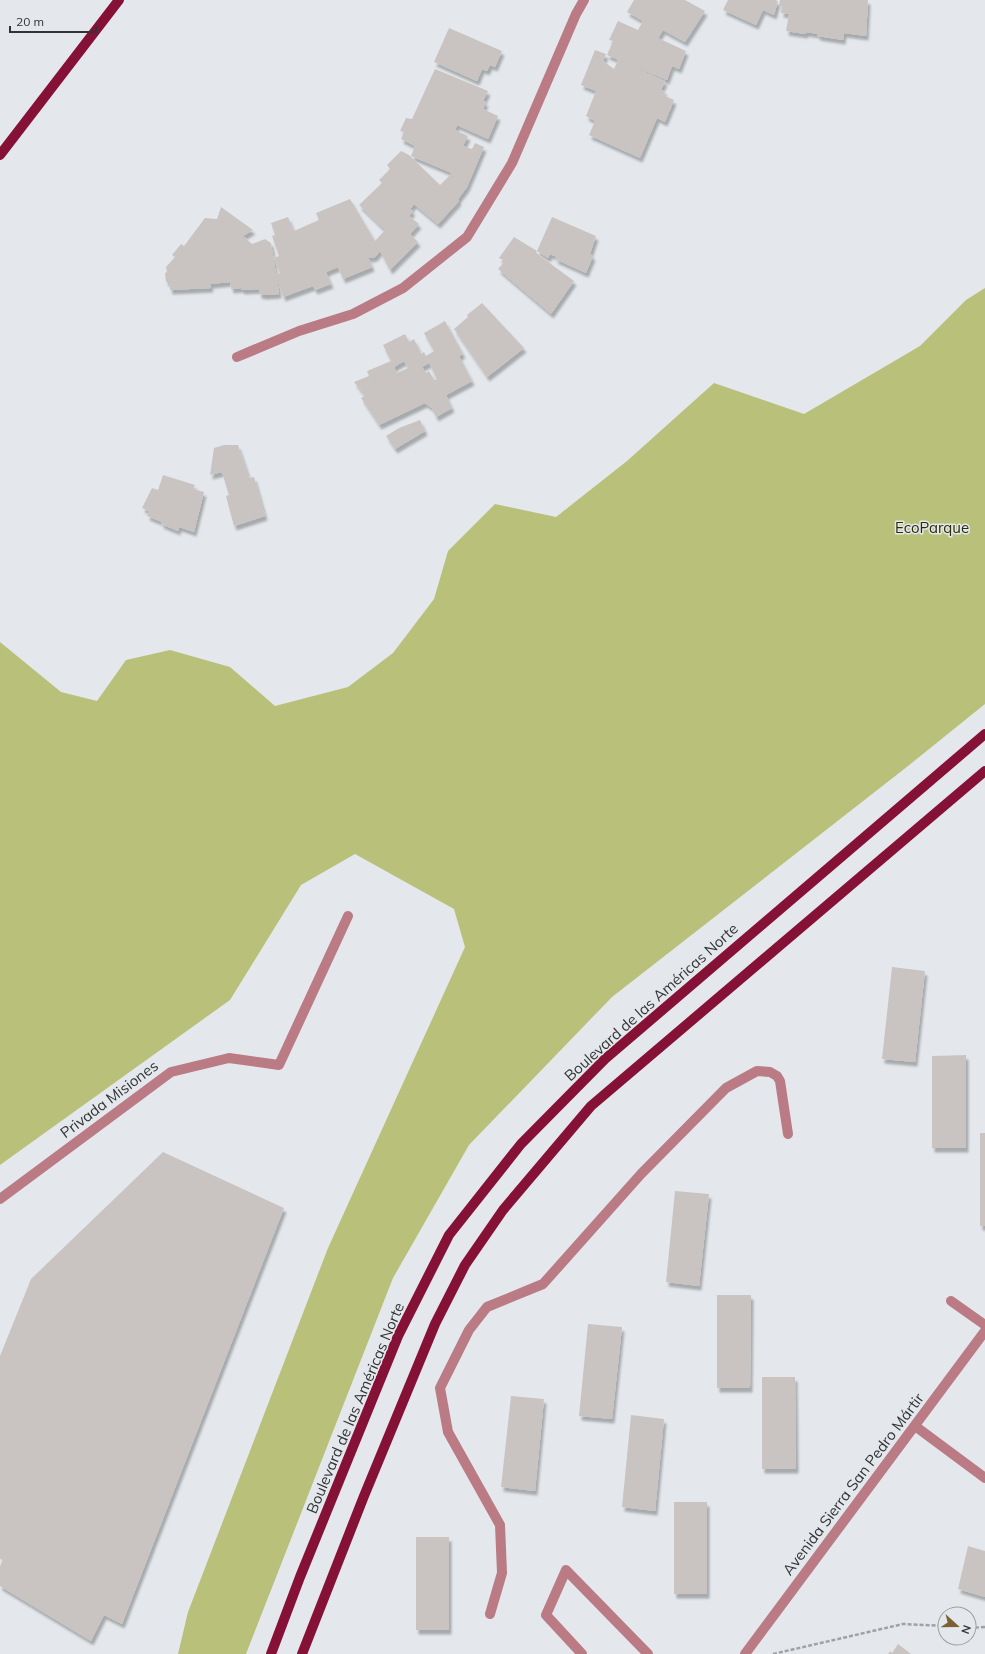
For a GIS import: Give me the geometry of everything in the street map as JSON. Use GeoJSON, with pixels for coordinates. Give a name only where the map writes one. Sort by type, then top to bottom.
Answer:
{"type":"FeatureCollection","features":[{"type":"Feature","properties":{"kind":"main road"},"geometry":{"type":"LineString","coordinates":[[0,155],[115,1]]}},
{"type":"Feature","properties":{"kind":"main road","name":"Boulevard de las Américas Norte"},"geometry":{"type":"LineString","coordinates":[[271,1654],[303,1570],[398,1336],[449,1235],[521,1144],[605,1059],[985,734]]}},
{"type":"Feature","properties":{"kind":"main road"},"geometry":{"type":"LineString","coordinates":[[302,1654],[434,1324],[465,1265],[503,1210],[591,1106],[985,771]]}},
{"type":"Feature","properties":{"kind":"street"},"geometry":{"type":"LineString","coordinates":[[236,357],[299,331],[353,314],[404,288],[467,237],[512,164],[576,14],[584,0]]}},
{"type":"Feature","properties":{"kind":"street","name":"Privada Misiones"},"geometry":{"type":"LineString","coordinates":[[0,1199],[171,1072],[229,1058],[278,1065],[348,916]]}},
{"type":"Feature","properties":{"kind":"street"},"geometry":{"type":"LineString","coordinates":[[490,1614],[502,1573],[500,1525],[448,1432],[440,1388],[469,1330],[487,1307],[543,1284],[641,1174],[726,1088],[758,1071],[770,1072],[777,1076],[780,1081],[788,1134]]}},
{"type":"Feature","properties":{"kind":"street"},"geometry":{"type":"LineString","coordinates":[[951,1301],[985,1325]]}},
{"type":"Feature","properties":{"kind":"street","name":"Avenida Sierra San Pedro Mártir"},"geometry":{"type":"LineString","coordinates":[[745,1654],[985,1331]]}},
{"type":"Feature","properties":{"kind":"street"},"geometry":{"type":"LineString","coordinates":[[915,1426],[985,1478]]}},
{"type":"Feature","properties":{"kind":"street"},"geometry":{"type":"LineString","coordinates":[[582,1654],[546,1615],[566,1570],[648,1654]]}},
{"type":"Feature","properties":{"kind":"path"},"geometry":{"type":"LineString","coordinates":[[773,1654],[903,1624],[937,1626]]}},
{"type":"Feature","properties":{"kind":"green space","name":"EcoParque"},"geometry":{"type":"Polygon","coordinates":[[[985,288],[985,704],[612,997],[469,1145],[393,1278],[246,1654],[178,1654],[188,1612],[328,1248],[465,947],[454,909],[355,854],[301,885],[230,1000],[0,1165],[0,642],[61,692],[97,701],[126,660],[170,650],[230,667],[275,706],[348,687],[393,653],[434,599],[448,551],[495,504],[556,517],[627,461],[714,383],[804,414],[920,346],[966,300],[985,288]]]}},
{"type":"Feature","properties":{"kind":"building"},"geometry":{"type":"Polygon","coordinates":[[[634,0],[685,0],[705,11],[685,42],[663,30],[658,38],[686,51],[679,69],[672,66],[667,80],[607,55],[613,41],[609,40],[618,21],[638,30],[643,21],[627,12],[634,0]]]}},
{"type":"Feature","properties":{"kind":"building"},"geometry":{"type":"Polygon","coordinates":[[[728,0],[778,1],[774,15],[763,10],[756,25],[723,10],[728,0]]]}},
{"type":"Feature","properties":{"kind":"building"},"geometry":{"type":"Polygon","coordinates":[[[780,0],[868,0],[866,36],[844,33],[843,40],[817,36],[818,34],[806,32],[805,34],[786,31],[789,14],[781,13],[782,6],[779,6],[780,0]]]}},
{"type":"Feature","properties":{"kind":"building"},"geometry":{"type":"Polygon","coordinates":[[[449,28],[502,51],[495,67],[490,65],[487,71],[482,69],[477,81],[434,62],[449,28]]]}},
{"type":"Feature","properties":{"kind":"building"},"geometry":{"type":"Polygon","coordinates":[[[595,50],[606,54],[603,61],[614,69],[618,60],[665,81],[661,90],[665,91],[663,95],[674,100],[665,122],[657,118],[640,158],[589,135],[595,121],[586,116],[596,91],[581,85],[595,50]]]}},
{"type":"Feature","properties":{"kind":"building"},"geometry":{"type":"Polygon","coordinates":[[[435,69],[488,91],[483,101],[486,102],[483,109],[498,116],[488,139],[457,125],[455,130],[468,136],[463,146],[472,149],[475,143],[484,147],[467,187],[458,199],[459,201],[438,224],[414,204],[410,209],[413,211],[409,216],[419,224],[410,234],[418,242],[390,270],[380,251],[375,257],[370,258],[367,255],[372,267],[343,279],[338,267],[326,272],[331,284],[315,290],[313,286],[283,297],[277,278],[279,294],[259,294],[259,289],[231,289],[230,282],[210,284],[211,288],[170,290],[169,282],[166,282],[165,273],[167,272],[166,267],[175,257],[172,255],[181,244],[184,246],[205,218],[217,219],[221,207],[253,230],[243,236],[252,244],[265,239],[271,243],[276,274],[280,273],[274,258],[279,256],[272,236],[275,235],[271,223],[288,217],[294,231],[319,220],[316,213],[350,199],[375,241],[385,230],[359,205],[382,183],[379,180],[390,169],[387,165],[401,151],[409,155],[440,185],[452,173],[411,156],[415,146],[401,139],[404,132],[400,131],[406,118],[412,119],[435,69]]]}},
{"type":"Feature","properties":{"kind":"building"},"geometry":{"type":"Polygon","coordinates":[[[552,217],[596,236],[590,254],[593,256],[586,273],[555,259],[557,257],[550,254],[548,258],[537,251],[552,217]]]}},
{"type":"Feature","properties":{"kind":"building"},"geometry":{"type":"Polygon","coordinates":[[[514,237],[537,251],[536,253],[574,281],[551,314],[498,269],[505,261],[499,258],[514,237]]]}},
{"type":"Feature","properties":{"kind":"building"},"geometry":{"type":"Polygon","coordinates":[[[482,303],[524,348],[487,377],[454,329],[468,317],[467,315],[482,303]]]}},
{"type":"Feature","properties":{"kind":"building"},"geometry":{"type":"Polygon","coordinates":[[[445,321],[463,354],[459,356],[472,381],[446,395],[452,408],[436,417],[432,408],[425,403],[379,425],[361,398],[365,396],[354,382],[369,376],[367,371],[391,361],[383,345],[405,334],[409,342],[414,339],[421,354],[424,352],[426,356],[434,351],[424,333],[445,321]],[[404,361],[394,367],[397,373],[408,368],[404,361]],[[429,363],[422,367],[426,373],[429,371],[434,380],[437,379],[429,363]]]}},
{"type":"Feature","properties":{"kind":"building"},"geometry":{"type":"Polygon","coordinates":[[[420,420],[425,431],[395,449],[386,436],[399,428],[420,420]]]}},
{"type":"Feature","properties":{"kind":"building"},"geometry":{"type":"Polygon","coordinates":[[[224,445],[238,445],[249,478],[254,477],[265,516],[234,526],[226,496],[229,495],[222,472],[210,475],[214,448],[224,445]]]}},
{"type":"Feature","properties":{"kind":"building"},"geometry":{"type":"Polygon","coordinates":[[[163,475],[195,485],[193,489],[204,492],[194,532],[179,527],[178,531],[161,524],[162,522],[147,516],[149,511],[142,508],[152,488],[158,490],[163,475]]]}},
{"type":"Feature","properties":{"kind":"building"},"geometry":{"type":"Polygon","coordinates":[[[892,967],[925,971],[915,1062],[882,1059],[892,967]]]}},
{"type":"Feature","properties":{"kind":"building"},"geometry":{"type":"Polygon","coordinates":[[[966,1055],[966,1148],[932,1148],[932,1056],[966,1055]]]}},
{"type":"Feature","properties":{"kind":"building"},"geometry":{"type":"Polygon","coordinates":[[[980,1133],[985,1133],[985,1226],[980,1226],[980,1133]]]}},
{"type":"Feature","properties":{"kind":"building"},"geometry":{"type":"Polygon","coordinates":[[[163,1152],[284,1208],[122,1624],[104,1615],[91,1641],[0,1586],[0,1566],[3,1560],[0,1559],[0,1356],[31,1279],[163,1152]]]}},
{"type":"Feature","properties":{"kind":"building"},"geometry":{"type":"Polygon","coordinates":[[[675,1191],[709,1194],[699,1286],[666,1282],[675,1191]]]}},
{"type":"Feature","properties":{"kind":"building"},"geometry":{"type":"Polygon","coordinates":[[[717,1295],[751,1295],[750,1388],[717,1388],[717,1295]]]}},
{"type":"Feature","properties":{"kind":"building"},"geometry":{"type":"Polygon","coordinates":[[[588,1324],[622,1327],[612,1419],[579,1416],[588,1324]]]}},
{"type":"Feature","properties":{"kind":"building"},"geometry":{"type":"Polygon","coordinates":[[[762,1377],[795,1377],[796,1469],[762,1469],[762,1377]]]}},
{"type":"Feature","properties":{"kind":"building"},"geometry":{"type":"Polygon","coordinates":[[[511,1396],[544,1399],[535,1491],[501,1487],[511,1396]]]}},
{"type":"Feature","properties":{"kind":"building"},"geometry":{"type":"Polygon","coordinates":[[[631,1415],[664,1419],[655,1511],[622,1507],[631,1415]]]}},
{"type":"Feature","properties":{"kind":"building"},"geometry":{"type":"Polygon","coordinates":[[[674,1502],[707,1502],[707,1594],[674,1594],[674,1502]]]}},
{"type":"Feature","properties":{"kind":"building"},"geometry":{"type":"Polygon","coordinates":[[[416,1537],[449,1537],[449,1630],[416,1630],[416,1537]]]}},
{"type":"Feature","properties":{"kind":"building"},"geometry":{"type":"Polygon","coordinates":[[[968,1546],[985,1551],[985,1597],[958,1589],[968,1546]]]}},
{"type":"Feature","properties":{"kind":"building"},"geometry":{"type":"Polygon","coordinates":[[[898,1644],[911,1654],[888,1654],[890,1651],[892,1653],[898,1644]]]}}]}
